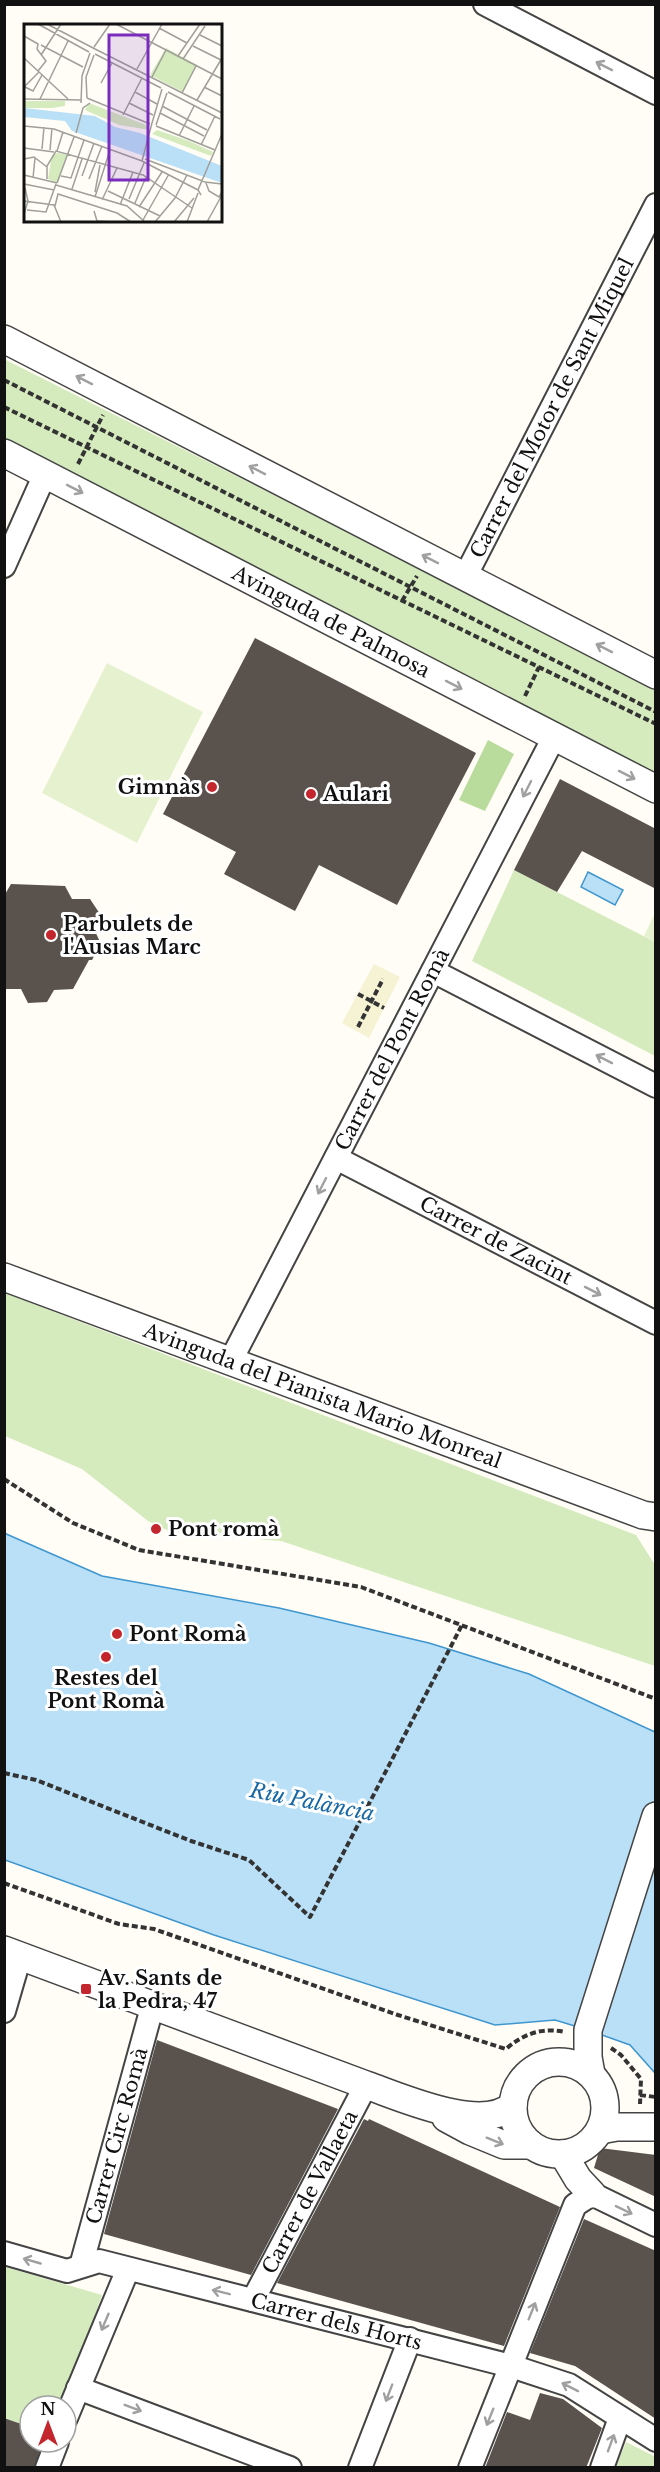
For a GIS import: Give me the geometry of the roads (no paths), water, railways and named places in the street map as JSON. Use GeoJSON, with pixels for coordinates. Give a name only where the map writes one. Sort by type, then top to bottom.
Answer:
{"type":"FeatureCollection","features":[{"type":"Feature","properties":{"kind":"street"},"geometry":{"type":"LineString","coordinates":[[485,4],[656,93]]}},
{"type":"Feature","properties":{"kind":"street","name":"Carrer del Motor de Sant Miquel"},"geometry":{"type":"LineString","coordinates":[[465,577],[656,205]]}},
{"type":"Feature","properties":{"kind":"street"},"geometry":{"type":"LineString","coordinates":[[4,339],[656,675]]}},
{"type":"Feature","properties":{"kind":"street","name":"Avinguda de Palmosa"},"geometry":{"type":"LineString","coordinates":[[4,453],[656,789]]}},
{"type":"Feature","properties":{"kind":"street"},"geometry":{"type":"LineString","coordinates":[[4,566],[56,480]]}},
{"type":"Feature","properties":{"kind":"street","name":"Carrer del Pont Romà"},"geometry":{"type":"LineString","coordinates":[[230,1362],[554,737]]}},
{"type":"Feature","properties":{"kind":"street"},"geometry":{"type":"LineString","coordinates":[[433,971],[656,1086]]}},
{"type":"Feature","properties":{"kind":"street","name":"Carrer de Zacint"},"geometry":{"type":"LineString","coordinates":[[336,1158],[656,1323]]}},
{"type":"Feature","properties":{"kind":"street","name":"Avinguda del Pianista Mario Monreal"},"geometry":{"type":"LineString","coordinates":[[4,1277],[651,1520]]}},
{"type":"Feature","properties":{"kind":"street"},"geometry":{"type":"LineString","coordinates":[[591,2074],[588,2057],[588,2030],[656,1816]]}},
{"type":"Feature","properties":{"kind":"street"},"geometry":{"type":"LineString","coordinates":[[4,2012],[12,1953],[425,2105],[471,2116],[498,2113],[513,2105]]}},
{"type":"Feature","properties":{"kind":"street","name":"Carrer Circ Romà"},"geometry":{"type":"LineString","coordinates":[[81,2266],[153,2004]]}},
{"type":"Feature","properties":{"kind":"street"},"geometry":{"type":"LineString","coordinates":[[555,2062],[572,2049],[588,2030]]}},
{"type":"Feature","properties":{"kind":"street"},"geometry":{"type":"LineString","coordinates":[[425,2105],[470,2131],[504,2145],[531,2145],[552,2154],[563,2154],[577,2150],[590,2142],[603,2120],[602,2090],[591,2074],[580,2067],[555,2062],[544,2064],[527,2075],[516,2090],[513,2105],[517,2127],[531,2145]]}},
{"type":"Feature","properties":{"kind":"street","name":"Carrer de Vallaeta"},"geometry":{"type":"LineString","coordinates":[[253,2300],[366,2085]]}},
{"type":"Feature","properties":{"kind":"street"},"geometry":{"type":"LineString","coordinates":[[603,2120],[647,2126]]}},
{"type":"Feature","properties":{"kind":"street"},"geometry":{"type":"LineString","coordinates":[[563,2154],[578,2179],[592,2194],[656,2225]]}},
{"type":"Feature","properties":{"kind":"street"},"geometry":{"type":"LineString","coordinates":[[470,2468],[575,2205],[592,2194]]}},
{"type":"Feature","properties":{"kind":"street","name":"Carrer dels Horts"},"geometry":{"type":"LineString","coordinates":[[4,2253],[67,2271],[99,2261],[510,2366],[569,2385],[656,2440]]}},
{"type":"Feature","properties":{"kind":"street"},"geometry":{"type":"LineString","coordinates":[[76,2394],[128,2269]]}},
{"type":"Feature","properties":{"kind":"street"},"geometry":{"type":"LineString","coordinates":[[360,2468],[410,2339]]}},
{"type":"Feature","properties":{"kind":"street"},"geometry":{"type":"LineString","coordinates":[[78,2388],[291,2468]]}},
{"type":"Feature","properties":{"kind":"street"},"geometry":{"type":"LineString","coordinates":[[602,2468],[620,2418]]}},
{"type":"Feature","properties":{"kind":"water"},"geometry":{"type":"Polygon","coordinates":[[[588,872],[623,890],[615,905],[581,887],[588,872]]]}},
{"type":"Feature","properties":{"kind":"water","name":"Riu Palància"},"geometry":{"type":"Polygon","coordinates":[[[4,1533],[102,1576],[279,1608],[429,1643],[529,1674],[655,1732],[655,2073],[630,2045],[588,2030],[555,2020],[495,2025],[214,1935],[5,1860],[4,1533]]]}},
{"type":"Feature","properties":{"kind":"place","name":"Gimnàs"},"geometry":{"type":"Point","coordinates":[212,787]}},
{"type":"Feature","properties":{"kind":"place","name":"Aulari"},"geometry":{"type":"Point","coordinates":[311,794]}},
{"type":"Feature","properties":{"kind":"place","name":"Parbulets de l'Ausias Marc"},"geometry":{"type":"Point","coordinates":[51,935]}},
{"type":"Feature","properties":{"kind":"place","name":"Pont romà"},"geometry":{"type":"Point","coordinates":[156,1529]}},
{"type":"Feature","properties":{"kind":"place","name":"Pont Romà"},"geometry":{"type":"Point","coordinates":[117,1634]}},
{"type":"Feature","properties":{"kind":"place","name":"Restes del Pont Romà"},"geometry":{"type":"Point","coordinates":[106,1657]}},
{"type":"Feature","properties":{"kind":"place","name":"Av. Sants de la Pedra, 47"},"geometry":{"type":"Point","coordinates":[86,1989]}}]}
